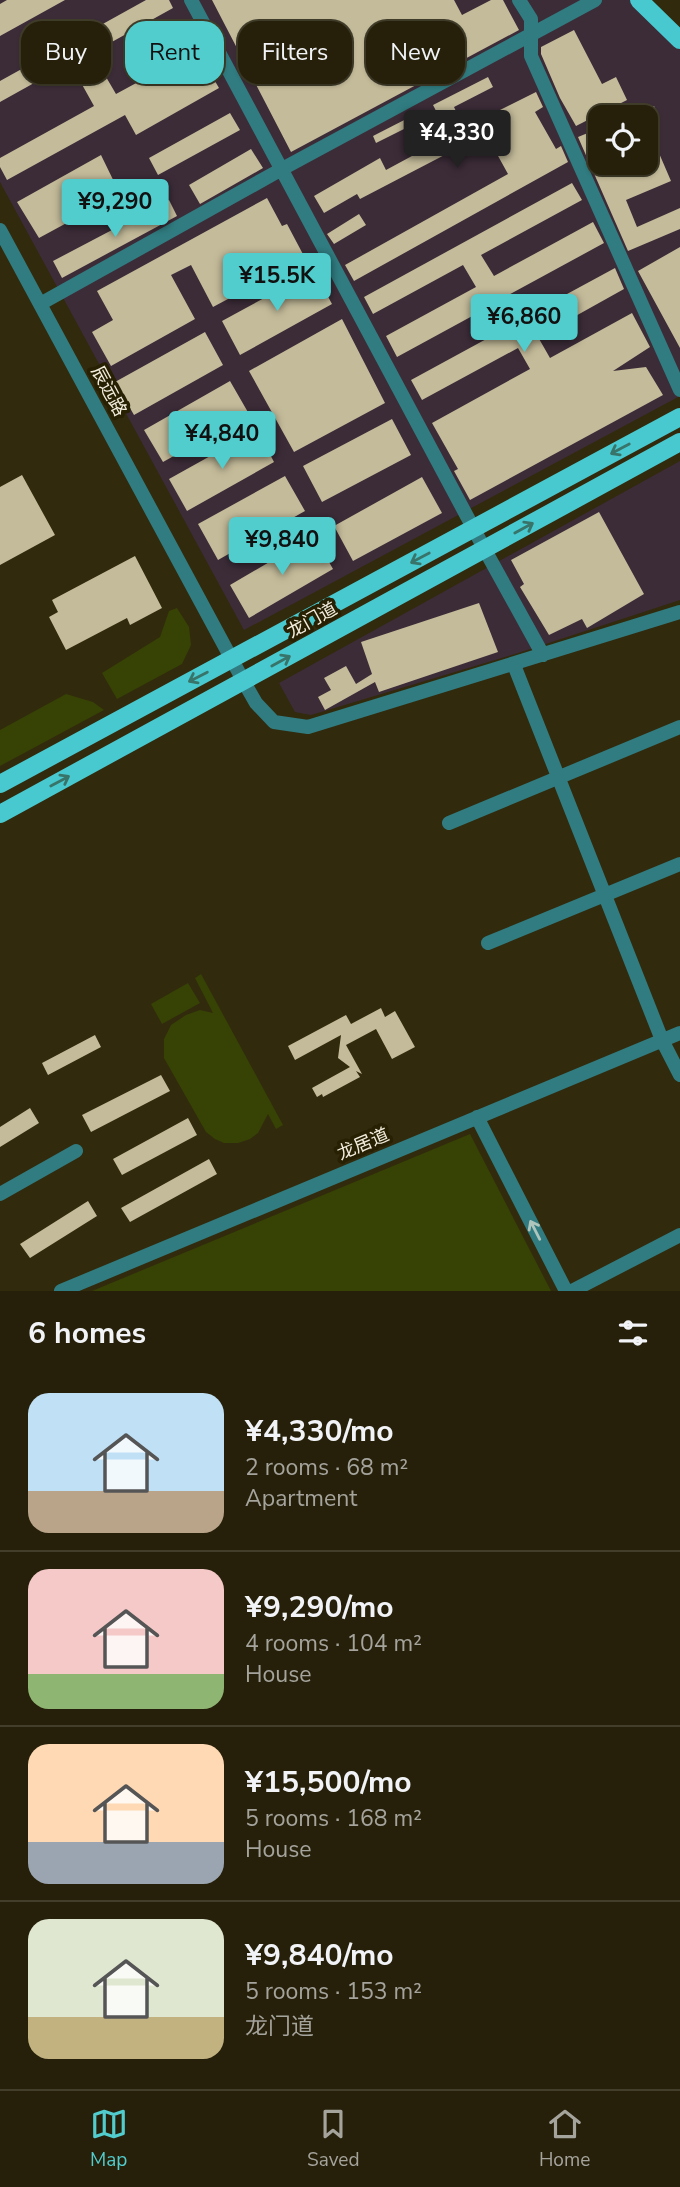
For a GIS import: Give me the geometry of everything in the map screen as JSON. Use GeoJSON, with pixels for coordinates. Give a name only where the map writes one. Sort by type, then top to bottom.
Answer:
{"type":"FeatureCollection","features":[{"type":"Feature","properties":{"kind":"main road"},"geometry":{"type":"LineString","coordinates":[[639,0],[680,40]]}},
{"type":"Feature","properties":{"kind":"main road","name":"龙门道"},"geometry":{"type":"LineString","coordinates":[[0,784],[680,417]]}},
{"type":"Feature","properties":{"kind":"main road","name":"龙门道"},"geometry":{"type":"LineString","coordinates":[[0,814],[680,442]]}},
{"type":"Feature","properties":{"kind":"street"},"geometry":{"type":"LineString","coordinates":[[191,0],[543,655]]}},
{"type":"Feature","properties":{"kind":"street"},"geometry":{"type":"LineString","coordinates":[[519,0],[531,19],[531,56],[680,390]]}},
{"type":"Feature","properties":{"kind":"street"},"geometry":{"type":"LineString","coordinates":[[40,304],[282,169],[595,0]]}},
{"type":"Feature","properties":{"kind":"street","name":"辰远路"},"geometry":{"type":"LineString","coordinates":[[0,230],[244,682],[256,703],[274,722],[307,727],[680,612]]}},
{"type":"Feature","properties":{"kind":"street"},"geometry":{"type":"LineString","coordinates":[[514,665],[662,1040],[680,1075]]}},
{"type":"Feature","properties":{"kind":"street"},"geometry":{"type":"LineString","coordinates":[[449,823],[680,727]]}},
{"type":"Feature","properties":{"kind":"street"},"geometry":{"type":"LineString","coordinates":[[488,943],[680,864]]}},
{"type":"Feature","properties":{"kind":"street","name":"龙居道"},"geometry":{"type":"LineString","coordinates":[[61,1291],[680,1032]]}},
{"type":"Feature","properties":{"kind":"street"},"geometry":{"type":"LineString","coordinates":[[477,1117],[566,1291]]}},
{"type":"Feature","properties":{"kind":"street"},"geometry":{"type":"LineString","coordinates":[[0,1194],[76,1151]]}},
{"type":"Feature","properties":{"kind":"street"},"geometry":{"type":"LineString","coordinates":[[572,1291],[680,1235]]}},
{"type":"Feature","properties":{"kind":"shaded area"},"geometry":{"type":"Polygon","coordinates":[[[0,0],[648,0],[680,35],[680,396],[244,630],[0,182],[0,0]]]}},
{"type":"Feature","properties":{"kind":"shaded area"},"geometry":{"type":"Polygon","coordinates":[[[680,461],[680,600],[518,653],[311,715],[295,712],[279,683],[680,461]]]}},
{"type":"Feature","properties":{"kind":"green space"},"geometry":{"type":"Polygon","coordinates":[[[177,608],[189,627],[191,645],[182,664],[117,699],[102,673],[160,637],[169,611],[177,608]]]}},
{"type":"Feature","properties":{"kind":"green space"},"geometry":{"type":"Polygon","coordinates":[[[66,694],[93,702],[104,710],[0,766],[0,730],[66,694]]]}},
{"type":"Feature","properties":{"kind":"green space"},"geometry":{"type":"Polygon","coordinates":[[[201,974],[283,1125],[276,1129],[268,1114],[258,1133],[238,1143],[224,1143],[206,1132],[164,1058],[164,1039],[171,1025],[200,1010],[213,1013],[195,978],[201,974]]]}},
{"type":"Feature","properties":{"kind":"green space"},"geometry":{"type":"Polygon","coordinates":[[[188,983],[200,1003],[162,1024],[151,1004],[188,983]]]}},
{"type":"Feature","properties":{"kind":"green space"},"geometry":{"type":"Polygon","coordinates":[[[470,1134],[551,1291],[92,1291],[470,1134]]]}},
{"type":"Feature","properties":{"kind":"building"},"geometry":{"type":"Polygon","coordinates":[[[7,0],[65,0],[27,21],[21,21],[21,24],[0,36],[0,4],[7,0]]]}},
{"type":"Feature","properties":{"kind":"building"},"geometry":{"type":"Polygon","coordinates":[[[146,0],[169,0],[173,8],[150,21],[125,21],[125,35],[111,42],[111,21],[108,21],[146,0]]]}},
{"type":"Feature","properties":{"kind":"building"},"geometry":{"type":"Polygon","coordinates":[[[212,0],[454,0],[462,15],[491,0],[503,0],[519,30],[465,59],[465,21],[366,21],[366,84],[418,84],[291,152],[256,84],[352,84],[352,21],[238,21],[238,50],[212,0]]]}},
{"type":"Feature","properties":{"kind":"building"},"geometry":{"type":"Polygon","coordinates":[[[574,30],[602,84],[616,77],[627,100],[617,105],[588,105],[588,120],[576,126],[560,98],[541,54],[541,47],[574,30]]]}},
{"type":"Feature","properties":{"kind":"building"},"geometry":{"type":"Polygon","coordinates":[[[21,69],[21,84],[32,84],[0,102],[0,81],[21,69]]]}},
{"type":"Feature","properties":{"kind":"building"},"geometry":{"type":"Polygon","coordinates":[[[488,77],[493,87],[454,107],[464,128],[536,92],[543,107],[535,112],[556,149],[561,146],[568,162],[354,281],[345,265],[508,174],[487,136],[457,151],[456,149],[360,199],[357,194],[324,213],[314,196],[380,158],[386,170],[449,136],[433,105],[488,77]]]}},
{"type":"Feature","properties":{"kind":"building"},"geometry":{"type":"Polygon","coordinates":[[[82,84],[110,84],[116,94],[134,84],[217,84],[219,88],[136,135],[125,115],[7,180],[0,167],[0,158],[94,106],[82,84]]]}},
{"type":"Feature","properties":{"kind":"building"},"geometry":{"type":"Polygon","coordinates":[[[230,113],[240,130],[158,175],[149,158],[230,113]]]}},
{"type":"Feature","properties":{"kind":"building"},"geometry":{"type":"Polygon","coordinates":[[[414,115],[418,122],[376,143],[373,136],[414,115]]]}},
{"type":"Feature","properties":{"kind":"building"},"geometry":{"type":"Polygon","coordinates":[[[588,133],[588,160],[578,137],[588,133]]]}},
{"type":"Feature","properties":{"kind":"building"},"geometry":{"type":"Polygon","coordinates":[[[251,149],[263,168],[200,204],[189,185],[251,149]]]}},
{"type":"Feature","properties":{"kind":"building"},"geometry":{"type":"Polygon","coordinates":[[[658,151],[671,181],[626,200],[637,227],[680,208],[680,229],[628,251],[595,175],[658,175],[658,151]]]}},
{"type":"Feature","properties":{"kind":"building"},"geometry":{"type":"Polygon","coordinates":[[[101,155],[120,194],[39,238],[17,202],[101,155]]]}},
{"type":"Feature","properties":{"kind":"building"},"geometry":{"type":"Polygon","coordinates":[[[572,183],[582,200],[481,255],[494,276],[593,222],[604,243],[505,297],[519,320],[615,268],[624,289],[538,337],[550,358],[632,313],[650,347],[613,371],[646,367],[663,395],[470,500],[454,471],[458,469],[432,423],[530,369],[518,348],[422,400],[411,380],[501,331],[487,308],[397,357],[386,336],[476,287],[463,265],[373,314],[364,297],[572,183]]]}},
{"type":"Feature","properties":{"kind":"building"},"geometry":{"type":"Polygon","coordinates":[[[267,198],[282,226],[287,224],[305,258],[213,307],[191,265],[171,275],[195,319],[111,366],[92,332],[113,320],[97,291],[267,198]]]}},
{"type":"Feature","properties":{"kind":"building"},"geometry":{"type":"Polygon","coordinates":[[[169,200],[177,216],[62,278],[53,261],[169,200]]]}},
{"type":"Feature","properties":{"kind":"building"},"geometry":{"type":"Polygon","coordinates":[[[359,214],[366,225],[334,244],[327,234],[359,214]]]}},
{"type":"Feature","properties":{"kind":"building"},"geometry":{"type":"Polygon","coordinates":[[[680,247],[680,348],[638,271],[680,247]]]}},
{"type":"Feature","properties":{"kind":"building"},"geometry":{"type":"Polygon","coordinates":[[[314,271],[332,304],[240,355],[222,321],[314,271]]]}},
{"type":"Feature","properties":{"kind":"building"},"geometry":{"type":"Polygon","coordinates":[[[342,319],[385,403],[294,452],[249,371],[342,319]]]}},
{"type":"Feature","properties":{"kind":"building"},"geometry":{"type":"Polygon","coordinates":[[[205,332],[223,365],[134,415],[115,382],[205,332]]]}},
{"type":"Feature","properties":{"kind":"building"},"geometry":{"type":"Polygon","coordinates":[[[230,381],[249,414],[163,462],[144,430],[230,381]]]}},
{"type":"Feature","properties":{"kind":"building"},"geometry":{"type":"Polygon","coordinates":[[[392,419],[411,455],[322,502],[303,466],[392,419]]]}},
{"type":"Feature","properties":{"kind":"building"},"geometry":{"type":"Polygon","coordinates":[[[257,430],[274,462],[187,511],[169,479],[257,430]]]}},
{"type":"Feature","properties":{"kind":"building"},"geometry":{"type":"Polygon","coordinates":[[[22,475],[55,535],[0,565],[0,487],[22,475]]]}},
{"type":"Feature","properties":{"kind":"building"},"geometry":{"type":"Polygon","coordinates":[[[285,476],[305,511],[218,560],[198,524],[285,476]]]}},
{"type":"Feature","properties":{"kind":"building"},"geometry":{"type":"Polygon","coordinates":[[[422,477],[442,513],[353,561],[334,526],[422,477]]]}},
{"type":"Feature","properties":{"kind":"building"},"geometry":{"type":"Polygon","coordinates":[[[599,512],[644,594],[587,628],[582,619],[549,635],[520,587],[524,584],[511,560],[599,512]]]}},
{"type":"Feature","properties":{"kind":"building"},"geometry":{"type":"Polygon","coordinates":[[[314,536],[333,569],[249,618],[230,585],[314,536]]]}},
{"type":"Feature","properties":{"kind":"building"},"geometry":{"type":"Polygon","coordinates":[[[135,556],[162,608],[130,625],[127,618],[66,650],[49,617],[58,612],[52,600],[135,556]]]}},
{"type":"Feature","properties":{"kind":"building"},"geometry":{"type":"Polygon","coordinates":[[[479,603],[498,652],[379,692],[375,682],[325,710],[318,697],[331,690],[324,678],[346,666],[356,684],[372,674],[361,642],[479,603]]]}},
{"type":"Feature","properties":{"kind":"building"},"geometry":{"type":"Polygon","coordinates":[[[381,1008],[385,1017],[395,1011],[415,1047],[392,1059],[376,1029],[346,1045],[362,1074],[356,1071],[360,1077],[323,1097],[322,1094],[317,1097],[312,1088],[350,1067],[338,1058],[341,1035],[295,1060],[288,1046],[346,1015],[351,1024],[381,1008]]]}},
{"type":"Feature","properties":{"kind":"building"},"geometry":{"type":"Polygon","coordinates":[[[95,1035],[101,1047],[48,1075],[42,1063],[95,1035]]]}},
{"type":"Feature","properties":{"kind":"building"},"geometry":{"type":"Polygon","coordinates":[[[161,1075],[170,1091],[91,1132],[82,1115],[161,1075]]]}},
{"type":"Feature","properties":{"kind":"building"},"geometry":{"type":"Polygon","coordinates":[[[30,1108],[39,1123],[0,1147],[0,1127],[30,1108]]]}},
{"type":"Feature","properties":{"kind":"building"},"geometry":{"type":"Polygon","coordinates":[[[188,1118],[197,1135],[122,1175],[113,1159],[188,1118]]]}},
{"type":"Feature","properties":{"kind":"building"},"geometry":{"type":"Polygon","coordinates":[[[209,1159],[217,1174],[130,1222],[121,1208],[209,1159]]]}},
{"type":"Feature","properties":{"kind":"building"},"geometry":{"type":"Polygon","coordinates":[[[88,1201],[97,1216],[30,1258],[20,1244],[88,1201]]]}}]}
